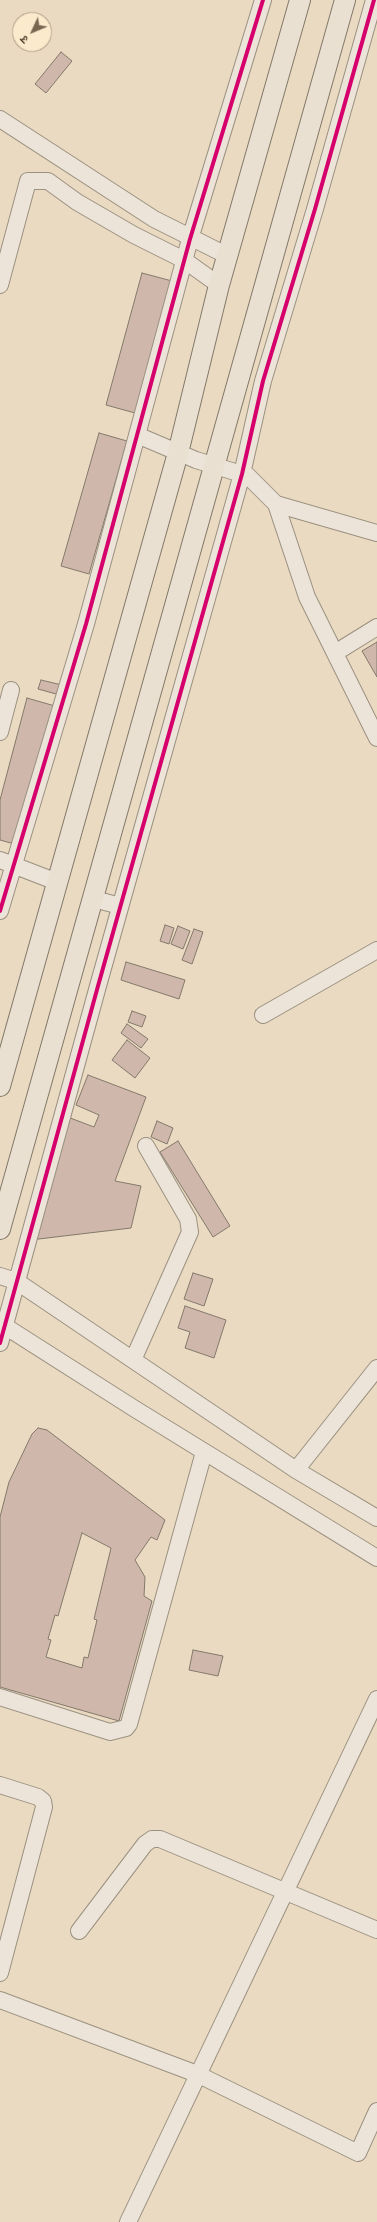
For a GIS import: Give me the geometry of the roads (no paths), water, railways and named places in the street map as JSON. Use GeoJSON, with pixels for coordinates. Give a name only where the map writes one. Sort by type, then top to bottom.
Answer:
{"type":"FeatureCollection","features":[{"type":"Feature","properties":{"kind":"main road"},"geometry":{"type":"LineString","coordinates":[[0,1086],[178,453],[219,285],[300,0]]}},
{"type":"Feature","properties":{"kind":"main road"},"geometry":{"type":"LineString","coordinates":[[0,1229],[94,899],[187,559],[215,466],[345,0]]}},
{"type":"Feature","properties":{"kind":"street"},"geometry":{"type":"LineString","coordinates":[[0,911],[6,863],[86,624],[184,260],[263,0]]}},
{"type":"Feature","properties":{"kind":"street"},"geometry":{"type":"LineString","coordinates":[[0,1343],[2,1324],[16,1281],[242,474],[263,381],[315,209],[375,0]]}},
{"type":"Feature","properties":{"kind":"street"},"geometry":{"type":"LineString","coordinates":[[0,119],[134,206],[190,239],[228,256]]}},
{"type":"Feature","properties":{"kind":"street"},"geometry":{"type":"LineString","coordinates":[[0,285],[28,181],[48,181],[77,202],[134,235],[184,260],[219,285]]}},
{"type":"Feature","properties":{"kind":"street"},"geometry":{"type":"LineString","coordinates":[[137,435],[178,453],[248,476],[276,504],[307,597],[377,738]]}},
{"type":"Feature","properties":{"kind":"street"},"geometry":{"type":"LineString","coordinates":[[276,504],[377,533]]}},
{"type":"Feature","properties":{"kind":"street"},"geometry":{"type":"LineString","coordinates":[[335,653],[377,627]]}},
{"type":"Feature","properties":{"kind":"street"},"geometry":{"type":"LineString","coordinates":[[0,732],[11,690]]}},
{"type":"Feature","properties":{"kind":"street"},"geometry":{"type":"LineString","coordinates":[[6,863],[57,882]]}},
{"type":"Feature","properties":{"kind":"street"},"geometry":{"type":"LineString","coordinates":[[94,899],[120,906]]}},
{"type":"Feature","properties":{"kind":"street"},"geometry":{"type":"LineString","coordinates":[[263,1015],[376,954]]}},
{"type":"Feature","properties":{"kind":"street"},"geometry":{"type":"LineString","coordinates":[[133,1360],[190,1232],[188,1219],[146,1146]]}},
{"type":"Feature","properties":{"kind":"street"},"geometry":{"type":"LineString","coordinates":[[0,1276],[16,1281],[296,1470],[377,1518]]}},
{"type":"Feature","properties":{"kind":"street"},"geometry":{"type":"LineString","coordinates":[[2,1324],[204,1452],[377,1558]]}},
{"type":"Feature","properties":{"kind":"street"},"geometry":{"type":"LineString","coordinates":[[296,1470],[377,1368]]}},
{"type":"Feature","properties":{"kind":"street"},"geometry":{"type":"LineString","coordinates":[[0,1697],[110,1732],[126,1728],[129,1724],[204,1452]]}},
{"type":"Feature","properties":{"kind":"street"},"geometry":{"type":"LineString","coordinates":[[128,2222],[197,2074],[377,1699]]}},
{"type":"Feature","properties":{"kind":"street"},"geometry":{"type":"LineString","coordinates":[[0,1785],[38,1798],[43,1801],[44,1807],[0,1973]]}},
{"type":"Feature","properties":{"kind":"street"},"geometry":{"type":"LineString","coordinates":[[79,1931],[140,1849],[152,1839],[160,1838],[286,1890],[377,1930]]}},
{"type":"Feature","properties":{"kind":"street"},"geometry":{"type":"LineString","coordinates":[[0,2000],[197,2074],[358,2153],[377,2111]]}}]}
